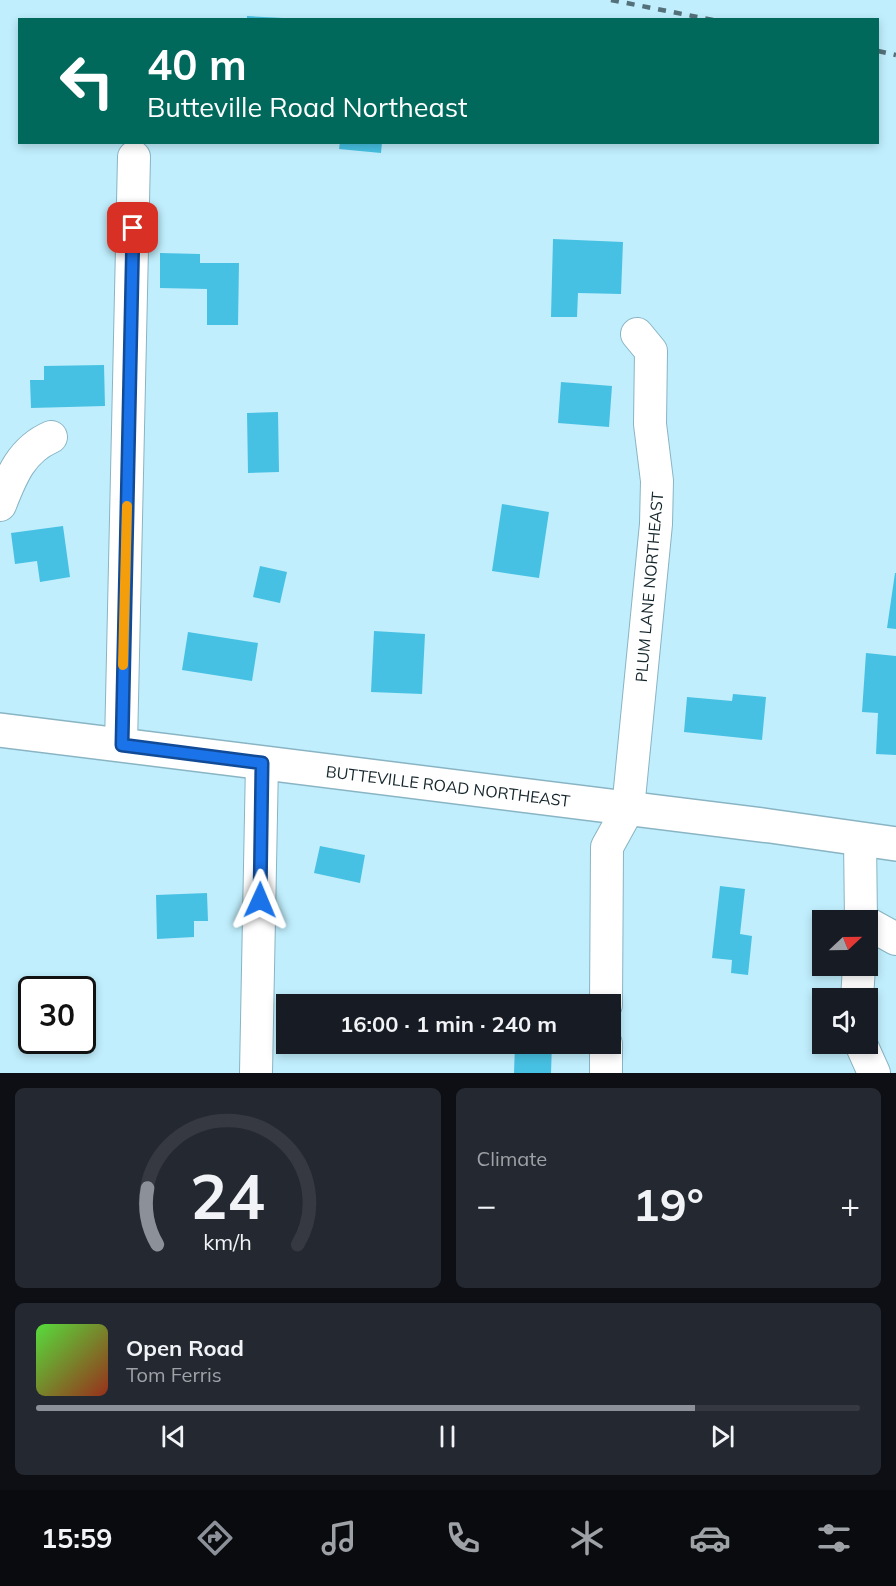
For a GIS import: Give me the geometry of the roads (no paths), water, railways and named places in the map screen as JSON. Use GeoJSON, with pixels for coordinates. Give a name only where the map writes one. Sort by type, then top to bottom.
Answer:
{"type":"FeatureCollection","features":[{"type":"Feature","properties":{"kind":"main road","name":"BUTTEVILLE ROAD NORTHEAST"},"geometry":{"type":"LineString","coordinates":[[0,730],[896,844]]}},
{"type":"Feature","properties":{"kind":"street"},"geometry":{"type":"LineString","coordinates":[[122,745],[134,157]]}},
{"type":"Feature","properties":{"kind":"street","name":"PLUM LANE NORTHEAST"},"geometry":{"type":"LineString","coordinates":[[628,809],[656,524],[657,481],[650,424],[651,351],[637,334]]}},
{"type":"Feature","properties":{"kind":"street"},"geometry":{"type":"LineString","coordinates":[[0,504],[14,472],[36,444],[51,437]]}},
{"type":"Feature","properties":{"kind":"street"},"geometry":{"type":"LineString","coordinates":[[256,1073],[262,763]]}},
{"type":"Feature","properties":{"kind":"street"},"geometry":{"type":"LineString","coordinates":[[606,994],[607,847],[628,809]]}},
{"type":"Feature","properties":{"kind":"street"},"geometry":{"type":"LineString","coordinates":[[860,839],[862,910]]}},
{"type":"Feature","properties":{"kind":"street"},"geometry":{"type":"LineString","coordinates":[[878,930],[896,939]]}},
{"type":"Feature","properties":{"kind":"street"},"geometry":{"type":"LineString","coordinates":[[606,1054],[606,1073]]}},
{"type":"Feature","properties":{"kind":"street"},"geometry":{"type":"LineString","coordinates":[[865,1054],[874,1073]]}},
{"type":"Feature","properties":{"kind":"railway"},"geometry":{"type":"LineString","coordinates":[[611,0],[703,18]]}},
{"type":"Feature","properties":{"kind":"railway"},"geometry":{"type":"LineString","coordinates":[[879,51],[896,55]]}}]}
